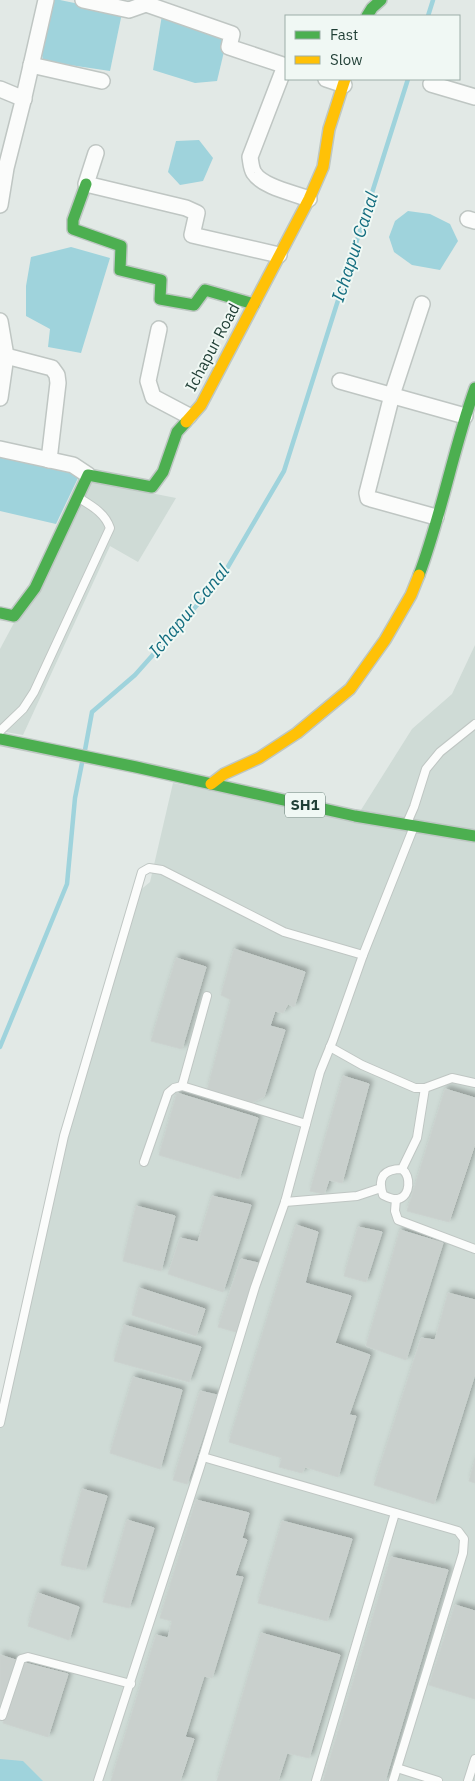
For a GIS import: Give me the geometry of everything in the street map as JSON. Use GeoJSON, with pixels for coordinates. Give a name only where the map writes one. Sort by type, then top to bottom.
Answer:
{"type":"FeatureCollection","features":[{"type":"Feature","properties":{"kind":"street"},"geometry":{"type":"LineString","coordinates":[[0,205],[6,168],[24,99],[46,0]]}},
{"type":"Feature","properties":{"kind":"street"},"geometry":{"type":"LineString","coordinates":[[83,0],[129,10],[146,4],[232,34],[229,47],[285,66]]}},
{"type":"Feature","properties":{"kind":"street"},"geometry":{"type":"LineString","coordinates":[[368,15],[380,0]]}},
{"type":"Feature","properties":{"kind":"street"},"geometry":{"type":"LineString","coordinates":[[31,66],[102,81]]}},
{"type":"Feature","properties":{"kind":"street"},"geometry":{"type":"LineString","coordinates":[[285,69],[250,157],[251,167],[254,174],[265,183],[309,199]]}},
{"type":"Feature","properties":{"kind":"street"},"geometry":{"type":"LineString","coordinates":[[332,80],[345,82]]}},
{"type":"Feature","properties":{"kind":"street","name":"Ichapur Road"},"geometry":{"type":"LineString","coordinates":[[88,474],[152,487],[163,472],[177,432],[200,405],[309,199],[323,167],[329,129],[345,82]]}},
{"type":"Feature","properties":{"kind":"street"},"geometry":{"type":"LineString","coordinates":[[431,84],[475,97]]}},
{"type":"Feature","properties":{"kind":"street"},"geometry":{"type":"LineString","coordinates":[[0,89],[24,99]]}},
{"type":"Feature","properties":{"kind":"street"},"geometry":{"type":"LineString","coordinates":[[96,153],[73,220],[73,229],[121,246],[120,270],[161,280],[160,299],[194,305],[206,290],[254,304]]}},
{"type":"Feature","properties":{"kind":"street"},"geometry":{"type":"LineString","coordinates":[[86,184],[186,208],[197,213],[192,235],[279,255]]}},
{"type":"Feature","properties":{"kind":"street"},"geometry":{"type":"LineString","coordinates":[[422,304],[392,396],[367,494],[368,498],[436,517]]}},
{"type":"Feature","properties":{"kind":"street"},"geometry":{"type":"LineString","coordinates":[[0,321],[6,356],[0,398]]}},
{"type":"Feature","properties":{"kind":"street"},"geometry":{"type":"LineString","coordinates":[[159,329],[148,381],[154,397],[189,416]]}},
{"type":"Feature","properties":{"kind":"street"},"geometry":{"type":"LineString","coordinates":[[6,356],[52,368],[56,375],[58,383],[49,460]]}},
{"type":"Feature","properties":{"kind":"street"},"geometry":{"type":"LineString","coordinates":[[340,381],[465,416]]}},
{"type":"Feature","properties":{"kind":"street"},"geometry":{"type":"LineString","coordinates":[[211,784],[224,774],[259,758],[297,733],[350,689],[385,640],[411,595],[429,548],[465,416],[475,388]]}},
{"type":"Feature","properties":{"kind":"street"},"geometry":{"type":"LineString","coordinates":[[0,449],[73,465],[88,474],[35,588],[14,616],[0,613]]}},
{"type":"Feature","properties":{"kind":"street","name":"SH1"},"geometry":{"type":"LineString","coordinates":[[0,739],[355,816],[475,836]]}},
{"type":"Feature","properties":{"kind":"lane"},"geometry":{"type":"LineString","coordinates":[[0,731],[23,709],[34,692],[110,528],[108,521],[100,512],[77,497]]}},
{"type":"Feature","properties":{"kind":"lane"},"geometry":{"type":"LineString","coordinates":[[98,1781],[131,1684],[255,1287],[285,1202],[320,1072],[411,825],[414,807],[426,769],[440,752],[475,724]]}},
{"type":"Feature","properties":{"kind":"lane"},"geometry":{"type":"LineString","coordinates":[[0,1423],[64,1136],[142,872],[149,868],[162,870],[284,932],[363,955]]}},
{"type":"Feature","properties":{"kind":"lane"},"geometry":{"type":"LineString","coordinates":[[182,1086],[208,996]]}},
{"type":"Feature","properties":{"kind":"lane"},"geometry":{"type":"LineString","coordinates":[[330,1048],[408,1086],[425,1088],[452,1078],[475,1083]]}},
{"type":"Feature","properties":{"kind":"lane"},"geometry":{"type":"LineString","coordinates":[[144,1162],[168,1093],[174,1088],[182,1086],[306,1124]]}},
{"type":"Feature","properties":{"kind":"lane"},"geometry":{"type":"LineString","coordinates":[[402,1169],[417,1138],[425,1088]]}},
{"type":"Feature","properties":{"kind":"lane"},"geometry":{"type":"LineString","coordinates":[[392,1169],[402,1169],[406,1172],[409,1180],[408,1187],[400,1199],[382,1194],[381,1188],[380,1183],[385,1173],[392,1169]]}},
{"type":"Feature","properties":{"kind":"lane"},"geometry":{"type":"LineString","coordinates":[[285,1202],[357,1196],[381,1188]]}},
{"type":"Feature","properties":{"kind":"lane"},"geometry":{"type":"LineString","coordinates":[[396,1199],[395,1211],[398,1220],[475,1249]]}},
{"type":"Feature","properties":{"kind":"lane"},"geometry":{"type":"LineString","coordinates":[[203,1457],[458,1531],[464,1539],[463,1553],[393,1781]]}},
{"type":"Feature","properties":{"kind":"lane"},"geometry":{"type":"LineString","coordinates":[[316,1781],[395,1513]]}},
{"type":"Feature","properties":{"kind":"lane"},"geometry":{"type":"LineString","coordinates":[[2,1716],[21,1659],[28,1657],[131,1684]]}},
{"type":"Feature","properties":{"kind":"lane"},"geometry":{"type":"LineString","coordinates":[[468,1781],[475,1758]]}},
{"type":"Feature","properties":{"kind":"lane"},"geometry":{"type":"LineString","coordinates":[[396,1768],[438,1781]]}},
{"type":"Feature","properties":{"kind":"shaded area"},"geometry":{"type":"Polygon","coordinates":[[[90,481],[176,498],[138,562],[110,546],[23,735],[0,731],[0,649],[90,481]]]}},
{"type":"Feature","properties":{"kind":"shaded area"},"geometry":{"type":"Polygon","coordinates":[[[475,645],[475,831],[361,810],[412,729],[452,694],[475,645]]]}},
{"type":"Feature","properties":{"kind":"shaded area"},"geometry":{"type":"Polygon","coordinates":[[[173,783],[475,843],[475,1781],[0,1781],[0,1429],[67,1128],[138,892],[150,882],[173,783]]]}},
{"type":"Feature","properties":{"kind":"water"},"geometry":{"type":"Polygon","coordinates":[[[51,0],[60,0],[122,13],[110,71],[43,61],[41,49],[51,0]]]}},
{"type":"Feature","properties":{"kind":"water"},"geometry":{"type":"Polygon","coordinates":[[[162,15],[227,39],[217,81],[195,83],[153,70],[162,15]]]}},
{"type":"Feature","properties":{"kind":"water"},"geometry":{"type":"Polygon","coordinates":[[[199,140],[213,158],[203,181],[180,185],[168,172],[176,141],[199,140]]]}},
{"type":"Feature","properties":{"kind":"water"},"geometry":{"type":"Polygon","coordinates":[[[408,211],[430,214],[450,224],[458,241],[440,270],[412,265],[394,252],[389,237],[395,221],[408,211]]]}},
{"type":"Feature","properties":{"kind":"water"},"geometry":{"type":"Polygon","coordinates":[[[71,247],[110,258],[81,353],[48,347],[50,329],[26,316],[26,286],[31,257],[71,247]]]}},
{"type":"Feature","properties":{"kind":"water"},"geometry":{"type":"Polygon","coordinates":[[[0,452],[71,470],[78,478],[56,524],[0,511],[0,452]]]}},
{"type":"Feature","properties":{"kind":"water"},"geometry":{"type":"Polygon","coordinates":[[[0,1759],[23,1761],[43,1781],[0,1781],[0,1759]]]}},
{"type":"Feature","properties":{"kind":"building"},"geometry":{"type":"Polygon","coordinates":[[[234,949],[305,972],[294,1007],[288,1004],[283,1013],[275,1011],[270,1026],[285,1030],[264,1097],[251,1103],[207,1091],[231,1000],[221,995],[234,949]]]}},
{"type":"Feature","properties":{"kind":"building"},"geometry":{"type":"Polygon","coordinates":[[[176,958],[206,967],[182,1049],[151,1041],[176,958]]]}},
{"type":"Feature","properties":{"kind":"building"},"geometry":{"type":"Polygon","coordinates":[[[343,1076],[369,1084],[342,1183],[329,1180],[324,1194],[310,1191],[343,1076]]]}},
{"type":"Feature","properties":{"kind":"building"},"geometry":{"type":"Polygon","coordinates":[[[445,1089],[475,1098],[475,1144],[449,1222],[407,1211],[445,1089]]]}},
{"type":"Feature","properties":{"kind":"building"},"geometry":{"type":"Polygon","coordinates":[[[177,1093],[258,1118],[239,1179],[159,1155],[177,1093]]]}},
{"type":"Feature","properties":{"kind":"building"},"geometry":{"type":"Polygon","coordinates":[[[212,1196],[251,1205],[223,1292],[168,1274],[180,1238],[198,1242],[212,1196]]]}},
{"type":"Feature","properties":{"kind":"building"},"geometry":{"type":"Polygon","coordinates":[[[136,1206],[175,1216],[161,1271],[123,1261],[136,1206]]]}},
{"type":"Feature","properties":{"kind":"building"},"geometry":{"type":"Polygon","coordinates":[[[296,1225],[318,1232],[305,1283],[351,1296],[335,1343],[370,1355],[349,1415],[356,1416],[338,1477],[305,1467],[302,1473],[279,1467],[282,1458],[229,1442],[296,1225]]]}},
{"type":"Feature","properties":{"kind":"building"},"geometry":{"type":"Polygon","coordinates":[[[358,1227],[382,1232],[366,1282],[344,1276],[358,1227]]]}},
{"type":"Feature","properties":{"kind":"building"},"geometry":{"type":"Polygon","coordinates":[[[400,1230],[443,1243],[406,1360],[366,1346],[400,1230]]]}},
{"type":"Feature","properties":{"kind":"building"},"geometry":{"type":"Polygon","coordinates":[[[241,1259],[258,1263],[236,1332],[218,1327],[241,1259]]]}},
{"type":"Feature","properties":{"kind":"building"},"geometry":{"type":"Polygon","coordinates":[[[139,1288],[205,1309],[196,1336],[132,1315],[139,1288]]]}},
{"type":"Feature","properties":{"kind":"building"},"geometry":{"type":"Polygon","coordinates":[[[448,1293],[475,1300],[475,1374],[434,1504],[374,1485],[421,1338],[435,1340],[448,1293]]]}},
{"type":"Feature","properties":{"kind":"building"},"geometry":{"type":"Polygon","coordinates":[[[124,1325],[201,1347],[189,1382],[114,1361],[124,1325]]]}},
{"type":"Feature","properties":{"kind":"building"},"geometry":{"type":"Polygon","coordinates":[[[133,1377],[182,1390],[160,1469],[110,1453],[133,1377]]]}},
{"type":"Feature","properties":{"kind":"building"},"geometry":{"type":"Polygon","coordinates":[[[200,1391],[217,1395],[187,1484],[173,1480],[200,1391]]]}},
{"type":"Feature","properties":{"kind":"building"},"geometry":{"type":"Polygon","coordinates":[[[475,1460],[475,1483],[469,1481],[475,1460]]]}},
{"type":"Feature","properties":{"kind":"building"},"geometry":{"type":"Polygon","coordinates":[[[82,1489],[107,1496],[85,1570],[61,1565],[82,1489]]]}},
{"type":"Feature","properties":{"kind":"building"},"geometry":{"type":"Polygon","coordinates":[[[196,1500],[249,1513],[242,1538],[247,1540],[235,1576],[243,1577],[212,1678],[204,1676],[185,1737],[194,1739],[180,1781],[111,1781],[156,1635],[168,1638],[172,1621],[160,1618],[196,1500]]]}},
{"type":"Feature","properties":{"kind":"building"},"geometry":{"type":"Polygon","coordinates":[[[127,1520],[154,1528],[129,1608],[103,1602],[127,1520]]]}},
{"type":"Feature","properties":{"kind":"building"},"geometry":{"type":"Polygon","coordinates":[[[282,1521],[352,1539],[327,1621],[258,1603],[282,1521]]]}},
{"type":"Feature","properties":{"kind":"building"},"geometry":{"type":"Polygon","coordinates":[[[391,1557],[448,1570],[385,1781],[323,1781],[391,1557]]]}},
{"type":"Feature","properties":{"kind":"building"},"geometry":{"type":"Polygon","coordinates":[[[38,1593],[79,1607],[69,1640],[28,1626],[38,1593]]]}},
{"type":"Feature","properties":{"kind":"building"},"geometry":{"type":"Polygon","coordinates":[[[455,1605],[475,1611],[475,1699],[429,1685],[455,1605]]]}},
{"type":"Feature","properties":{"kind":"building"},"geometry":{"type":"Polygon","coordinates":[[[261,1633],[340,1655],[309,1758],[287,1753],[278,1781],[217,1781],[261,1633]]]}},
{"type":"Feature","properties":{"kind":"building"},"geometry":{"type":"Polygon","coordinates":[[[0,1655],[16,1660],[0,1713],[0,1655]]]}},
{"type":"Feature","properties":{"kind":"building"},"geometry":{"type":"Polygon","coordinates":[[[21,1662],[68,1674],[48,1737],[3,1723],[21,1662]]]}},
{"type":"Feature","properties":{"kind":"waterway","name":"Ichapur Canal"},"geometry":{"type":"LineString","coordinates":[[428,15],[433,0]]}},
{"type":"Feature","properties":{"kind":"waterway","name":"Ichapur Canal"},"geometry":{"type":"LineString","coordinates":[[85,750],[92,712],[135,675],[222,577],[284,471],[408,80]]}},
{"type":"Feature","properties":{"kind":"waterway","name":"Ichapur Canal"},"geometry":{"type":"LineString","coordinates":[[0,1047],[67,884],[75,798],[82,763]]}},
{"type":"Feature","properties":{"kind":"traffic: fast"},"geometry":{"type":"LineString","coordinates":[[368,15],[381,0]]}},
{"type":"Feature","properties":{"kind":"traffic: fast"},"geometry":{"type":"LineString","coordinates":[[86,184],[73,220],[73,229],[121,246],[120,270],[161,280],[160,299],[194,305],[205,290],[254,304]]}},
{"type":"Feature","properties":{"kind":"traffic: fast"},"geometry":{"type":"LineString","coordinates":[[419,575],[475,388]]}},
{"type":"Feature","properties":{"kind":"traffic: fast"},"geometry":{"type":"LineString","coordinates":[[0,613],[14,616],[35,588],[88,475],[152,487],[163,472],[177,432],[186,422]]}},
{"type":"Feature","properties":{"kind":"traffic: fast"},"geometry":{"type":"LineString","coordinates":[[0,739],[355,816],[475,836]]}},
{"type":"Feature","properties":{"kind":"traffic: slow"},"geometry":{"type":"LineString","coordinates":[[186,422],[201,405],[309,199],[323,167],[329,129],[345,80]]}},
{"type":"Feature","properties":{"kind":"traffic: slow"},"geometry":{"type":"LineString","coordinates":[[211,784],[224,774],[259,758],[297,733],[350,689],[385,640],[411,595],[419,575]]}}]}
